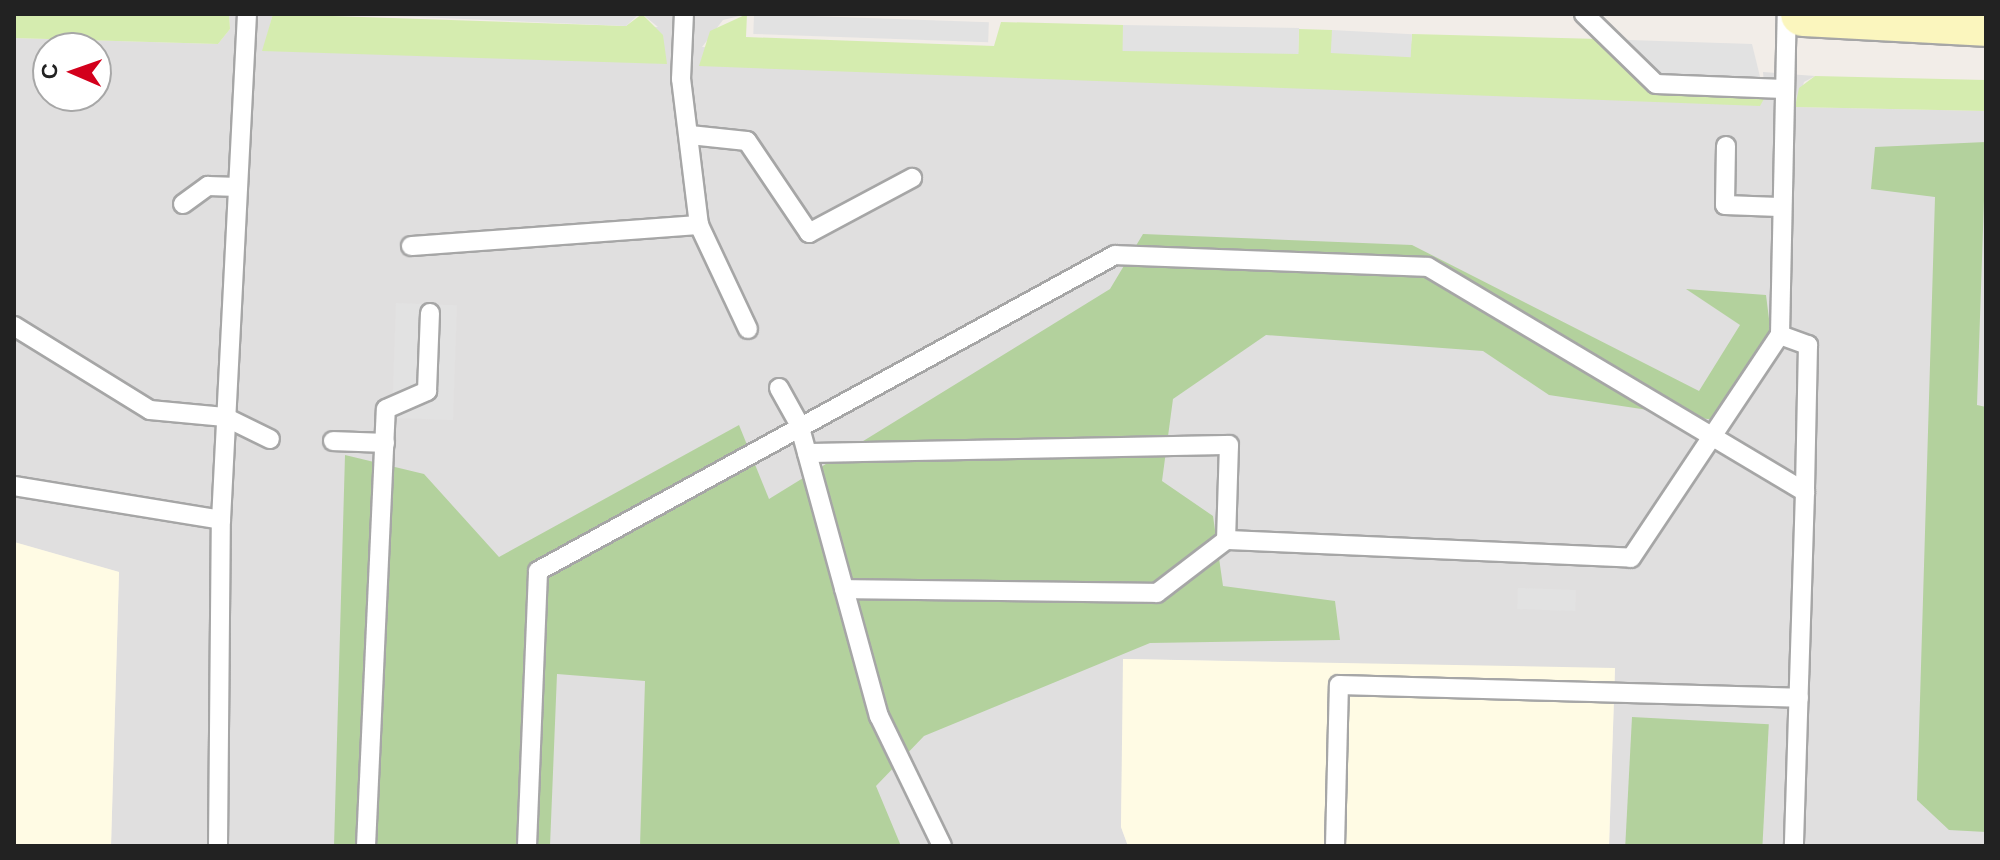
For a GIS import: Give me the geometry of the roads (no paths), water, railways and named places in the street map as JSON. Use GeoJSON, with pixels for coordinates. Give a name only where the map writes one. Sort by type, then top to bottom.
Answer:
{"type":"FeatureCollection","features":[{"type":"Feature","properties":{"kind":"main road"},"geometry":{"type":"LineString","coordinates":[[1803,14],[1986,24]]}},
{"type":"Feature","properties":{"kind":"lane"},"geometry":{"type":"LineString","coordinates":[[218,846],[221,520],[247,14]]}},
{"type":"Feature","properties":{"kind":"lane"},"geometry":{"type":"LineString","coordinates":[[684,14],[681,79],[699,225],[748,329]]}},
{"type":"Feature","properties":{"kind":"lane"},"geometry":{"type":"LineString","coordinates":[[1584,14],[1656,84],[1784,89]]}},
{"type":"Feature","properties":{"kind":"lane"},"geometry":{"type":"LineString","coordinates":[[844,589],[1157,593],[1226,540],[1631,558],[1780,335],[1779,207],[1787,14]]}},
{"type":"Feature","properties":{"kind":"lane"},"geometry":{"type":"LineString","coordinates":[[690,135],[747,141],[809,233],[912,178]]}},
{"type":"Feature","properties":{"kind":"lane"},"geometry":{"type":"LineString","coordinates":[[1726,146],[1725,205],[1779,207]]}},
{"type":"Feature","properties":{"kind":"lane"},"geometry":{"type":"LineString","coordinates":[[183,204],[208,186],[238,187]]}},
{"type":"Feature","properties":{"kind":"lane"},"geometry":{"type":"LineString","coordinates":[[411,246],[699,225]]}},
{"type":"Feature","properties":{"kind":"lane"},"geometry":{"type":"LineString","coordinates":[[527,846],[538,571],[799,424],[1115,255],[1428,267],[1805,492]]}},
{"type":"Feature","properties":{"kind":"lane"},"geometry":{"type":"LineString","coordinates":[[366,846],[386,409],[427,391],[430,313]]}},
{"type":"Feature","properties":{"kind":"lane"},"geometry":{"type":"LineString","coordinates":[[14,326],[150,410],[225,417],[270,439]]}},
{"type":"Feature","properties":{"kind":"lane"},"geometry":{"type":"LineString","coordinates":[[1780,335],[1808,345],[1794,846]]}},
{"type":"Feature","properties":{"kind":"lane"},"geometry":{"type":"LineString","coordinates":[[779,388],[799,424],[879,716],[942,846]]}},
{"type":"Feature","properties":{"kind":"lane"},"geometry":{"type":"LineString","coordinates":[[333,441],[385,443]]}},
{"type":"Feature","properties":{"kind":"lane"},"geometry":{"type":"LineString","coordinates":[[807,453],[1229,445],[1226,540]]}},
{"type":"Feature","properties":{"kind":"lane"},"geometry":{"type":"LineString","coordinates":[[14,486],[221,520]]}},
{"type":"Feature","properties":{"kind":"lane"},"geometry":{"type":"LineString","coordinates":[[1335,846],[1339,685],[1799,698]]}}]}
